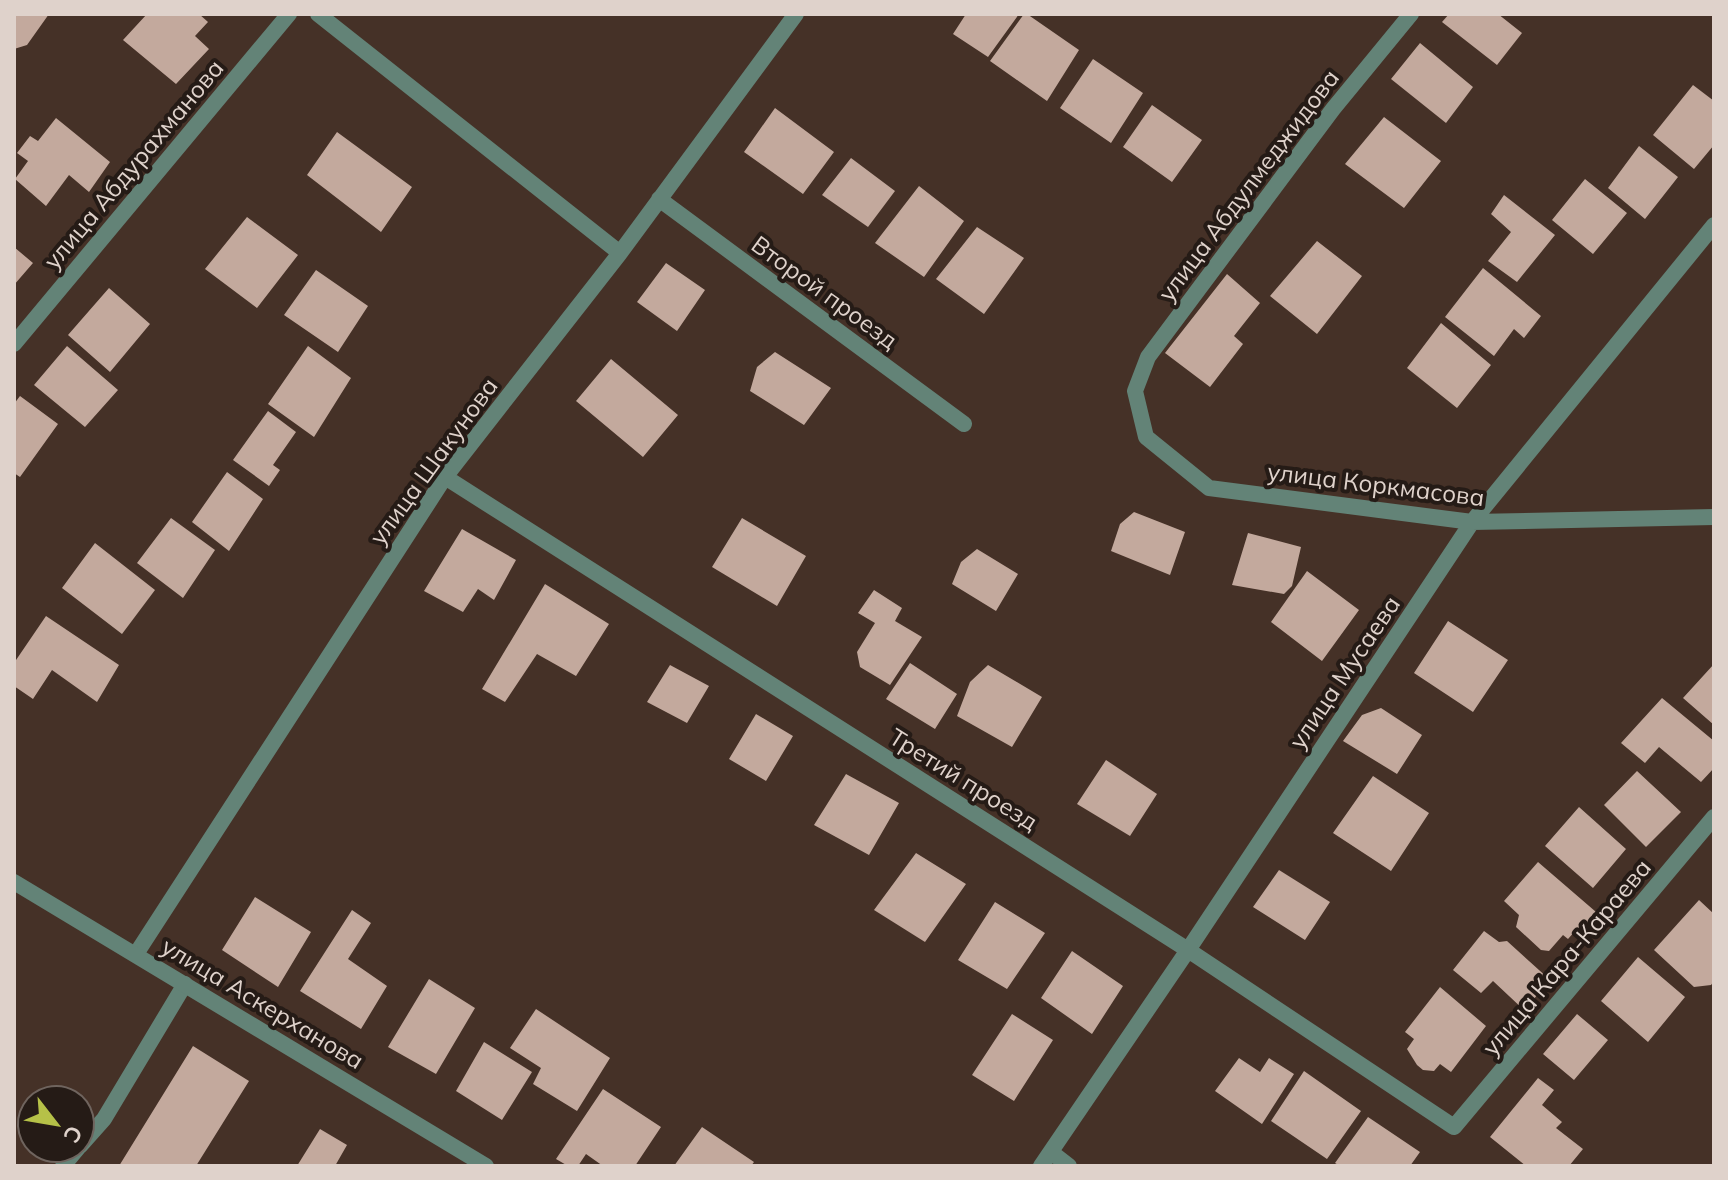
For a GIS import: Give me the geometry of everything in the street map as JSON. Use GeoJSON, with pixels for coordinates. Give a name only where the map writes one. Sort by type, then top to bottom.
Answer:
{"type":"FeatureCollection","features":[{"type":"Feature","properties":{"kind":"street","name":"улица Абдурахманова"},"geometry":{"type":"LineString","coordinates":[[14,344],[289,14]]}},
{"type":"Feature","properties":{"kind":"street"},"geometry":{"type":"LineString","coordinates":[[318,14],[620,253]]}},
{"type":"Feature","properties":{"kind":"street","name":"улица Шакунова"},"geometry":{"type":"LineString","coordinates":[[136,954],[445,477],[620,253],[796,14]]}},
{"type":"Feature","properties":{"kind":"street","name":"улица Абдулмеджидова"},"geometry":{"type":"LineString","coordinates":[[1135,391],[1148,357],[1333,109],[1411,14]]}},
{"type":"Feature","properties":{"kind":"street","name":"Второй проезд"},"geometry":{"type":"LineString","coordinates":[[659,199],[964,424]]}},
{"type":"Feature","properties":{"kind":"street","name":"улица Мусаева"},"geometry":{"type":"LineString","coordinates":[[1046,1159],[1472,522],[1714,225]]}},
{"type":"Feature","properties":{"kind":"street","name":"улица Коркмасова"},"geometry":{"type":"LineString","coordinates":[[1135,391],[1146,437],[1209,488],[1472,522],[1714,517]]}},
{"type":"Feature","properties":{"kind":"street","name":"Третий проезд"},"geometry":{"type":"LineString","coordinates":[[445,477],[1188,950],[1454,1127]]}},
{"type":"Feature","properties":{"kind":"street","name":"улица Кара-Караева"},"geometry":{"type":"LineString","coordinates":[[1454,1127],[1714,817]]}},
{"type":"Feature","properties":{"kind":"street","name":"улица Аскерханова"},"geometry":{"type":"LineString","coordinates":[[14,882],[486,1166]]}},
{"type":"Feature","properties":{"kind":"street"},"geometry":{"type":"LineString","coordinates":[[96,1128],[185,984]]}},
{"type":"Feature","properties":{"kind":"street"},"geometry":{"type":"LineString","coordinates":[[1046,1159],[1069,1166]]}},
{"type":"Feature","properties":{"kind":"building"},"geometry":{"type":"Polygon","coordinates":[[[14,14],[49,14],[27,45],[14,49],[14,14]]]}},
{"type":"Feature","properties":{"kind":"building"},"geometry":{"type":"Polygon","coordinates":[[[147,14],[199,14],[208,22],[195,36],[209,49],[176,84],[123,40],[147,14]]]}},
{"type":"Feature","properties":{"kind":"building"},"geometry":{"type":"Polygon","coordinates":[[[966,14],[1019,14],[988,57],[953,34],[966,14]]]}},
{"type":"Feature","properties":{"kind":"building"},"geometry":{"type":"Polygon","coordinates":[[[1024,14],[1079,50],[1047,101],[990,61],[1024,14]]]}},
{"type":"Feature","properties":{"kind":"building"},"geometry":{"type":"Polygon","coordinates":[[[1449,14],[1498,14],[1522,33],[1497,65],[1442,22],[1449,14]]]}},
{"type":"Feature","properties":{"kind":"building"},"geometry":{"type":"Polygon","coordinates":[[[1420,43],[1473,87],[1446,123],[1391,79],[1420,43]]]}},
{"type":"Feature","properties":{"kind":"building"},"geometry":{"type":"Polygon","coordinates":[[[1093,59],[1143,93],[1111,143],[1060,108],[1093,59]]]}},
{"type":"Feature","properties":{"kind":"building"},"geometry":{"type":"Polygon","coordinates":[[[1693,85],[1714,101],[1714,145],[1694,169],[1653,135],[1693,85]]]}},
{"type":"Feature","properties":{"kind":"building"},"geometry":{"type":"Polygon","coordinates":[[[1152,105],[1202,140],[1172,182],[1123,147],[1152,105]]]}},
{"type":"Feature","properties":{"kind":"building"},"geometry":{"type":"Polygon","coordinates":[[[775,108],[834,152],[803,194],[744,152],[775,108]]]}},
{"type":"Feature","properties":{"kind":"building"},"geometry":{"type":"Polygon","coordinates":[[[1384,117],[1441,161],[1404,208],[1345,164],[1384,117]]]}},
{"type":"Feature","properties":{"kind":"building"},"geometry":{"type":"Polygon","coordinates":[[[56,118],[110,162],[89,192],[69,175],[46,206],[15,179],[28,161],[17,153],[30,136],[38,141],[56,118]]]}},
{"type":"Feature","properties":{"kind":"building"},"geometry":{"type":"Polygon","coordinates":[[[337,132],[412,187],[381,232],[307,175],[337,132]]]}},
{"type":"Feature","properties":{"kind":"building"},"geometry":{"type":"Polygon","coordinates":[[[1639,146],[1678,177],[1645,219],[1608,188],[1639,146]]]}},
{"type":"Feature","properties":{"kind":"building"},"geometry":{"type":"Polygon","coordinates":[[[851,158],[895,191],[868,227],[822,195],[851,158]]]}},
{"type":"Feature","properties":{"kind":"building"},"geometry":{"type":"Polygon","coordinates":[[[1585,179],[1627,213],[1593,254],[1552,220],[1585,179]]]}},
{"type":"Feature","properties":{"kind":"building"},"geometry":{"type":"Polygon","coordinates":[[[919,186],[964,221],[924,277],[875,243],[919,186]]]}},
{"type":"Feature","properties":{"kind":"building"},"geometry":{"type":"Polygon","coordinates":[[[1504,195],[1555,235],[1517,282],[1488,261],[1511,232],[1491,214],[1504,195]]]}},
{"type":"Feature","properties":{"kind":"building"},"geometry":{"type":"Polygon","coordinates":[[[247,217],[298,255],[257,308],[205,269],[247,217]]]}},
{"type":"Feature","properties":{"kind":"building"},"geometry":{"type":"Polygon","coordinates":[[[977,227],[1024,258],[984,314],[936,279],[977,227]]]}},
{"type":"Feature","properties":{"kind":"building"},"geometry":{"type":"Polygon","coordinates":[[[1317,241],[1362,276],[1317,334],[1270,296],[1317,241]]]}},
{"type":"Feature","properties":{"kind":"building"},"geometry":{"type":"Polygon","coordinates":[[[14,247],[33,263],[14,285],[14,247]]]}},
{"type":"Feature","properties":{"kind":"building"},"geometry":{"type":"Polygon","coordinates":[[[666,263],[705,290],[677,331],[637,302],[666,263]]]}},
{"type":"Feature","properties":{"kind":"building"},"geometry":{"type":"Polygon","coordinates":[[[1483,268],[1541,316],[1524,338],[1514,329],[1494,356],[1445,317],[1483,268]]]}},
{"type":"Feature","properties":{"kind":"building"},"geometry":{"type":"Polygon","coordinates":[[[316,270],[368,306],[338,352],[284,315],[316,270]]]}},
{"type":"Feature","properties":{"kind":"building"},"geometry":{"type":"Polygon","coordinates":[[[1227,274],[1260,303],[1234,336],[1243,344],[1210,387],[1165,353],[1227,274]]]}},
{"type":"Feature","properties":{"kind":"building"},"geometry":{"type":"Polygon","coordinates":[[[109,288],[150,324],[110,372],[68,335],[109,288]]]}},
{"type":"Feature","properties":{"kind":"building"},"geometry":{"type":"Polygon","coordinates":[[[1441,323],[1491,365],[1457,408],[1407,368],[1441,323]]]}},
{"type":"Feature","properties":{"kind":"building"},"geometry":{"type":"Polygon","coordinates":[[[67,346],[118,390],[85,427],[34,385],[67,346]]]}},
{"type":"Feature","properties":{"kind":"building"},"geometry":{"type":"Polygon","coordinates":[[[308,346],[351,378],[314,437],[268,404],[308,346]]]}},
{"type":"Feature","properties":{"kind":"building"},"geometry":{"type":"Polygon","coordinates":[[[775,352],[831,388],[804,425],[750,391],[757,367],[775,352]]]}},
{"type":"Feature","properties":{"kind":"building"},"geometry":{"type":"Polygon","coordinates":[[[611,359],[678,415],[643,457],[576,401],[611,359]]]}},
{"type":"Feature","properties":{"kind":"building"},"geometry":{"type":"Polygon","coordinates":[[[20,396],[58,424],[20,477],[14,473],[14,404],[20,396]]]}},
{"type":"Feature","properties":{"kind":"building"},"geometry":{"type":"Polygon","coordinates":[[[268,411],[296,432],[273,465],[280,470],[269,486],[233,460],[268,411]]]}},
{"type":"Feature","properties":{"kind":"building"},"geometry":{"type":"Polygon","coordinates":[[[227,472],[263,499],[229,551],[192,522],[227,472]]]}},
{"type":"Feature","properties":{"kind":"building"},"geometry":{"type":"Polygon","coordinates":[[[1134,512],[1185,532],[1170,575],[1111,551],[1120,524],[1134,512]]]}},
{"type":"Feature","properties":{"kind":"building"},"geometry":{"type":"Polygon","coordinates":[[[171,518],[215,550],[183,598],[137,563],[171,518]]]}},
{"type":"Feature","properties":{"kind":"building"},"geometry":{"type":"Polygon","coordinates":[[[742,518],[806,556],[777,606],[712,567],[742,518]]]}},
{"type":"Feature","properties":{"kind":"building"},"geometry":{"type":"Polygon","coordinates":[[[462,529],[516,560],[494,600],[478,589],[463,612],[424,591],[462,529]]]}},
{"type":"Feature","properties":{"kind":"building"},"geometry":{"type":"Polygon","coordinates":[[[1248,533],[1301,547],[1292,586],[1284,594],[1232,585],[1248,533]]]}},
{"type":"Feature","properties":{"kind":"building"},"geometry":{"type":"Polygon","coordinates":[[[95,543],[155,590],[122,634],[62,588],[95,543]]]}},
{"type":"Feature","properties":{"kind":"building"},"geometry":{"type":"Polygon","coordinates":[[[977,549],[1018,574],[996,611],[952,584],[961,562],[977,549]]]}},
{"type":"Feature","properties":{"kind":"building"},"geometry":{"type":"Polygon","coordinates":[[[1307,571],[1359,610],[1322,661],[1271,622],[1307,571]]]}},
{"type":"Feature","properties":{"kind":"building"},"geometry":{"type":"Polygon","coordinates":[[[545,584],[609,624],[576,676],[537,654],[505,702],[482,689],[545,584]]]}},
{"type":"Feature","properties":{"kind":"building"},"geometry":{"type":"Polygon","coordinates":[[[874,590],[902,608],[895,621],[922,637],[890,685],[860,667],[857,652],[875,623],[858,613],[874,590]]]}},
{"type":"Feature","properties":{"kind":"building"},"geometry":{"type":"Polygon","coordinates":[[[46,616],[119,665],[97,702],[52,670],[33,699],[14,686],[14,663],[46,616]]]}},
{"type":"Feature","properties":{"kind":"building"},"geometry":{"type":"Polygon","coordinates":[[[1448,621],[1508,660],[1473,712],[1414,673],[1448,621]]]}},
{"type":"Feature","properties":{"kind":"building"},"geometry":{"type":"Polygon","coordinates":[[[910,663],[957,694],[935,729],[886,699],[910,663]]]}},
{"type":"Feature","properties":{"kind":"building"},"geometry":{"type":"Polygon","coordinates":[[[1714,664],[1714,725],[1683,698],[1714,664]]]}},
{"type":"Feature","properties":{"kind":"building"},"geometry":{"type":"Polygon","coordinates":[[[670,665],[709,686],[687,723],[647,702],[670,665]]]}},
{"type":"Feature","properties":{"kind":"building"},"geometry":{"type":"Polygon","coordinates":[[[988,665],[1042,697],[1012,747],[957,716],[970,682],[988,665]]]}},
{"type":"Feature","properties":{"kind":"building"},"geometry":{"type":"Polygon","coordinates":[[[1662,698],[1714,741],[1714,768],[1701,782],[1659,747],[1645,763],[1621,743],[1662,698]]]}},
{"type":"Feature","properties":{"kind":"building"},"geometry":{"type":"Polygon","coordinates":[[[1381,708],[1422,735],[1397,774],[1343,741],[1362,715],[1381,708]]]}},
{"type":"Feature","properties":{"kind":"building"},"geometry":{"type":"Polygon","coordinates":[[[756,714],[793,736],[766,781],[729,759],[756,714]]]}},
{"type":"Feature","properties":{"kind":"building"},"geometry":{"type":"Polygon","coordinates":[[[1106,760],[1157,794],[1130,836],[1077,804],[1106,760]]]}},
{"type":"Feature","properties":{"kind":"building"},"geometry":{"type":"Polygon","coordinates":[[[1637,771],[1681,812],[1646,847],[1604,805],[1637,771]]]}},
{"type":"Feature","properties":{"kind":"building"},"geometry":{"type":"Polygon","coordinates":[[[846,774],[899,803],[869,855],[814,825],[846,774]]]}},
{"type":"Feature","properties":{"kind":"building"},"geometry":{"type":"Polygon","coordinates":[[[1373,776],[1429,813],[1391,871],[1333,833],[1373,776]]]}},
{"type":"Feature","properties":{"kind":"building"},"geometry":{"type":"Polygon","coordinates":[[[1579,807],[1626,849],[1593,888],[1545,846],[1579,807]]]}},
{"type":"Feature","properties":{"kind":"building"},"geometry":{"type":"Polygon","coordinates":[[[916,853],[966,884],[925,942],[874,910],[916,853]]]}},
{"type":"Feature","properties":{"kind":"building"},"geometry":{"type":"Polygon","coordinates":[[[1538,862],[1603,918],[1585,941],[1575,931],[1568,939],[1563,935],[1549,951],[1541,950],[1516,927],[1519,915],[1504,901],[1538,862]]]}},
{"type":"Feature","properties":{"kind":"building"},"geometry":{"type":"Polygon","coordinates":[[[1279,870],[1330,902],[1305,940],[1253,907],[1279,870]]]}},
{"type":"Feature","properties":{"kind":"building"},"geometry":{"type":"Polygon","coordinates":[[[255,897],[311,932],[278,987],[222,950],[255,897]]]}},
{"type":"Feature","properties":{"kind":"building"},"geometry":{"type":"Polygon","coordinates":[[[1699,900],[1714,914],[1714,981],[1711,985],[1694,987],[1654,950],[1699,900]]]}},
{"type":"Feature","properties":{"kind":"building"},"geometry":{"type":"Polygon","coordinates":[[[995,902],[1045,933],[1007,989],[958,960],[995,902]]]}},
{"type":"Feature","properties":{"kind":"building"},"geometry":{"type":"Polygon","coordinates":[[[352,910],[371,923],[348,959],[387,986],[361,1029],[300,991],[352,910]]]}},
{"type":"Feature","properties":{"kind":"building"},"geometry":{"type":"Polygon","coordinates":[[[1484,931],[1499,942],[1507,941],[1549,979],[1525,1011],[1493,981],[1481,993],[1453,970],[1484,931]]]}},
{"type":"Feature","properties":{"kind":"building"},"geometry":{"type":"Polygon","coordinates":[[[1072,951],[1123,986],[1092,1034],[1041,998],[1072,951]]]}},
{"type":"Feature","properties":{"kind":"building"},"geometry":{"type":"Polygon","coordinates":[[[1638,957],[1685,997],[1648,1042],[1601,1001],[1638,957]]]}},
{"type":"Feature","properties":{"kind":"building"},"geometry":{"type":"Polygon","coordinates":[[[429,979],[475,1008],[436,1074],[388,1047],[429,979]]]}},
{"type":"Feature","properties":{"kind":"building"},"geometry":{"type":"Polygon","coordinates":[[[1440,987],[1486,1026],[1451,1072],[1440,1064],[1434,1071],[1423,1070],[1407,1049],[1414,1039],[1405,1032],[1440,987]]]}},
{"type":"Feature","properties":{"kind":"building"},"geometry":{"type":"Polygon","coordinates":[[[536,1009],[610,1058],[577,1111],[533,1084],[541,1068],[510,1048],[536,1009]]]}},
{"type":"Feature","properties":{"kind":"building"},"geometry":{"type":"Polygon","coordinates":[[[1012,1014],[1053,1040],[1014,1101],[972,1075],[1012,1014]]]}},
{"type":"Feature","properties":{"kind":"building"},"geometry":{"type":"Polygon","coordinates":[[[1577,1014],[1608,1040],[1574,1080],[1543,1054],[1577,1014]]]}},
{"type":"Feature","properties":{"kind":"building"},"geometry":{"type":"Polygon","coordinates":[[[484,1042],[532,1072],[502,1120],[456,1091],[484,1042]]]}},
{"type":"Feature","properties":{"kind":"building"},"geometry":{"type":"Polygon","coordinates":[[[193,1046],[249,1081],[196,1166],[119,1166],[193,1046]]]}},
{"type":"Feature","properties":{"kind":"building"},"geometry":{"type":"Polygon","coordinates":[[[1239,1058],[1260,1072],[1269,1058],[1294,1074],[1262,1124],[1215,1091],[1239,1058]]]}},
{"type":"Feature","properties":{"kind":"building"},"geometry":{"type":"Polygon","coordinates":[[[1304,1071],[1361,1111],[1327,1159],[1271,1121],[1304,1071]]]}},
{"type":"Feature","properties":{"kind":"building"},"geometry":{"type":"Polygon","coordinates":[[[1538,1078],[1554,1090],[1542,1105],[1562,1122],[1556,1128],[1583,1149],[1569,1166],[1526,1166],[1490,1137],[1538,1078]]]}},
{"type":"Feature","properties":{"kind":"building"},"geometry":{"type":"Polygon","coordinates":[[[603,1089],[661,1127],[635,1166],[603,1166],[586,1154],[578,1166],[568,1166],[556,1159],[603,1089]]]}},
{"type":"Feature","properties":{"kind":"building"},"geometry":{"type":"Polygon","coordinates":[[[1368,1117],[1420,1152],[1410,1166],[1340,1166],[1335,1163],[1368,1117]]]}},
{"type":"Feature","properties":{"kind":"building"},"geometry":{"type":"Polygon","coordinates":[[[702,1127],[754,1162],[751,1166],[674,1166],[702,1127]]]}},
{"type":"Feature","properties":{"kind":"building"},"geometry":{"type":"Polygon","coordinates":[[[320,1129],[347,1145],[335,1166],[297,1166],[320,1129]]]}}]}
